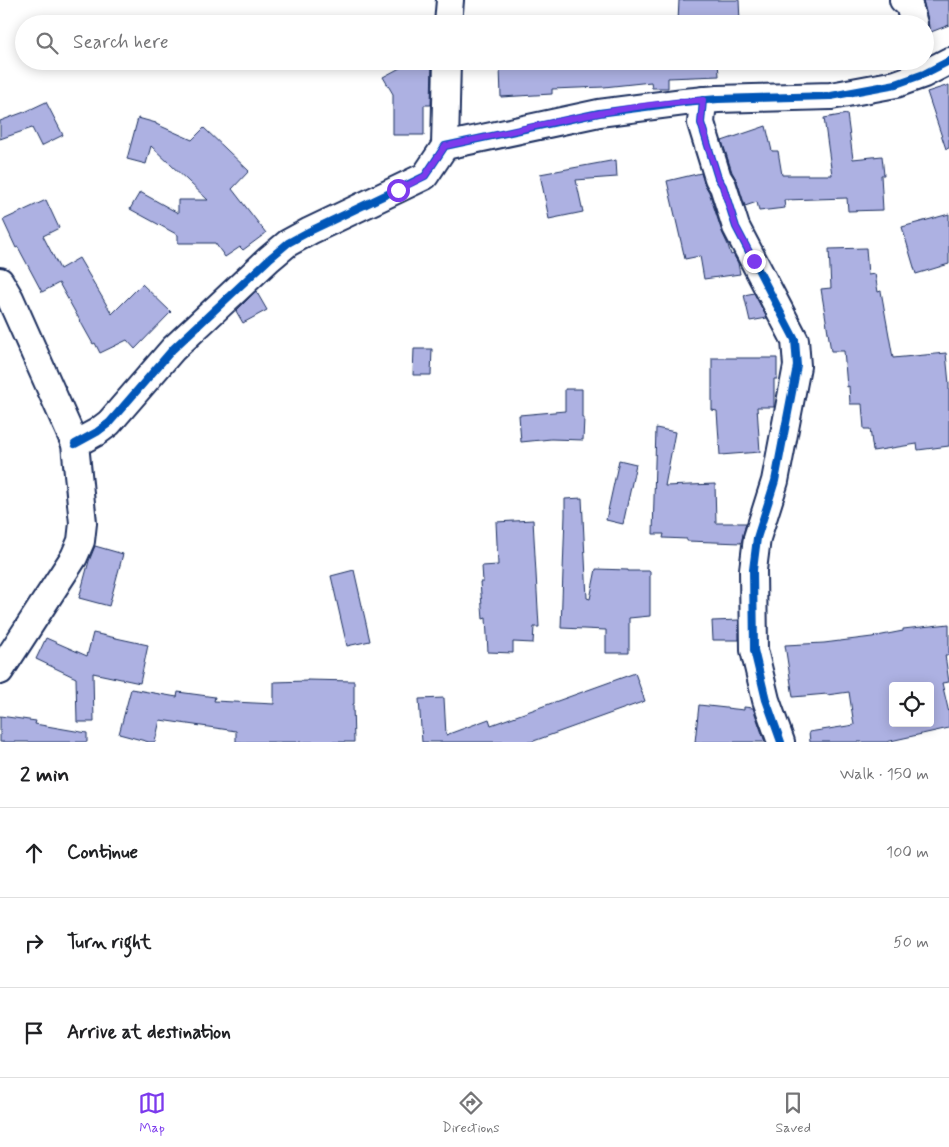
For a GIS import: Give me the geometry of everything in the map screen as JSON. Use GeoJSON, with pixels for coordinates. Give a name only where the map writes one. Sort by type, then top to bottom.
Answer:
{"type":"FeatureCollection","features":[{"type":"Feature","properties":{"kind":"street"},"geometry":{"type":"LineString","coordinates":[[449,15],[450,0]]}},
{"type":"Feature","properties":{"kind":"street"},"geometry":{"type":"LineString","coordinates":[[903,0],[909,5],[912,15]]}},
{"type":"Feature","properties":{"kind":"street"},"geometry":{"type":"LineString","coordinates":[[934,64],[949,60]]}},
{"type":"Feature","properties":{"kind":"street"},"geometry":{"type":"LineString","coordinates":[[75,444],[98,432],[109,423],[173,349],[269,258],[288,243],[425,176],[445,146],[447,70]]}},
{"type":"Feature","properties":{"kind":"street"},"geometry":{"type":"LineString","coordinates":[[445,146],[599,113],[703,100],[831,96],[896,84],[918,70]]}},
{"type":"Feature","properties":{"kind":"street"},"geometry":{"type":"LineString","coordinates":[[703,100],[701,123],[736,227],[795,340],[797,366],[775,481],[757,538],[753,570],[754,650],[766,700],[782,742]]}},
{"type":"Feature","properties":{"kind":"street"},"geometry":{"type":"LineString","coordinates":[[0,281],[10,298],[75,444],[83,524],[81,541],[74,557],[0,672]]}},
{"type":"Feature","properties":{"kind":"building"},"geometry":{"type":"Polygon","coordinates":[[[679,0],[739,0],[740,15],[678,15],[679,0]]]}},
{"type":"Feature","properties":{"kind":"building"},"geometry":{"type":"Polygon","coordinates":[[[923,0],[949,0],[949,25],[934,31],[934,15],[927,15],[923,0]]]}},
{"type":"Feature","properties":{"kind":"building"},"geometry":{"type":"Polygon","coordinates":[[[396,70],[432,70],[431,105],[424,105],[424,135],[393,135],[393,94],[383,77],[396,70]]]}},
{"type":"Feature","properties":{"kind":"building"},"geometry":{"type":"Polygon","coordinates":[[[500,70],[719,70],[719,76],[668,78],[668,88],[652,88],[651,82],[604,87],[552,89],[552,94],[501,97],[500,70]]]}},
{"type":"Feature","properties":{"kind":"building"},"geometry":{"type":"Polygon","coordinates":[[[949,85],[949,148],[946,149],[927,92],[949,85]]]}},
{"type":"Feature","properties":{"kind":"building"},"geometry":{"type":"Polygon","coordinates":[[[46,102],[63,135],[41,146],[32,128],[0,139],[0,121],[46,102]]]}},
{"type":"Feature","properties":{"kind":"building"},"geometry":{"type":"Polygon","coordinates":[[[847,114],[853,159],[882,156],[884,175],[881,175],[883,210],[848,211],[847,198],[784,200],[785,208],[759,211],[757,202],[745,206],[722,141],[766,126],[772,151],[778,151],[782,175],[832,175],[824,118],[847,114]]]}},
{"type":"Feature","properties":{"kind":"building"},"geometry":{"type":"Polygon","coordinates":[[[138,118],[156,123],[192,140],[204,128],[249,171],[232,189],[266,233],[243,250],[240,247],[225,257],[215,243],[178,243],[178,235],[130,209],[140,192],[178,213],[178,200],[208,200],[151,146],[146,164],[127,159],[138,118]]]}},
{"type":"Feature","properties":{"kind":"building"},"geometry":{"type":"Polygon","coordinates":[[[616,160],[617,177],[576,180],[583,212],[549,219],[540,174],[616,160]]]}},
{"type":"Feature","properties":{"kind":"building"},"geometry":{"type":"Polygon","coordinates":[[[701,173],[731,255],[733,254],[738,263],[740,274],[704,279],[700,256],[685,259],[667,181],[701,173]]]}},
{"type":"Feature","properties":{"kind":"building"},"geometry":{"type":"Polygon","coordinates":[[[46,200],[59,228],[43,236],[60,269],[79,258],[112,314],[142,284],[171,312],[135,349],[127,340],[100,353],[59,283],[42,292],[18,247],[16,248],[3,220],[46,200]]]}},
{"type":"Feature","properties":{"kind":"building"},"geometry":{"type":"Polygon","coordinates":[[[949,214],[949,264],[916,274],[902,227],[949,214]]]}},
{"type":"Feature","properties":{"kind":"building"},"geometry":{"type":"Polygon","coordinates":[[[866,248],[868,275],[875,274],[878,292],[881,291],[893,358],[946,353],[949,384],[949,446],[918,450],[917,444],[873,451],[870,429],[864,429],[862,404],[850,404],[844,351],[831,351],[821,289],[831,288],[829,249],[866,248]]]}},
{"type":"Feature","properties":{"kind":"building"},"geometry":{"type":"Polygon","coordinates":[[[256,291],[267,310],[243,323],[236,311],[256,291]]]}},
{"type":"Feature","properties":{"kind":"building"},"geometry":{"type":"Polygon","coordinates":[[[754,293],[767,318],[750,321],[744,295],[754,293]]]}},
{"type":"Feature","properties":{"kind":"building"},"geometry":{"type":"Polygon","coordinates":[[[414,349],[432,349],[431,375],[413,375],[414,349]]]}},
{"type":"Feature","properties":{"kind":"building"},"geometry":{"type":"Polygon","coordinates":[[[712,358],[777,358],[777,379],[774,379],[774,407],[757,407],[760,452],[720,455],[717,411],[712,410],[712,358]]]}},
{"type":"Feature","properties":{"kind":"building"},"geometry":{"type":"Polygon","coordinates":[[[565,389],[582,389],[583,440],[551,439],[521,442],[519,415],[565,411],[565,389]]]}},
{"type":"Feature","properties":{"kind":"building"},"geometry":{"type":"Polygon","coordinates":[[[656,428],[675,432],[665,486],[715,484],[716,523],[746,523],[741,543],[687,541],[687,539],[663,538],[664,534],[653,534],[656,428]]]}},
{"type":"Feature","properties":{"kind":"building"},"geometry":{"type":"Polygon","coordinates":[[[619,460],[636,464],[623,524],[606,520],[619,460]]]}},
{"type":"Feature","properties":{"kind":"building"},"geometry":{"type":"Polygon","coordinates":[[[582,498],[587,598],[590,599],[596,569],[650,571],[650,616],[629,618],[629,653],[606,653],[606,630],[561,628],[565,499],[582,498]]]}},
{"type":"Feature","properties":{"kind":"building"},"geometry":{"type":"Polygon","coordinates":[[[533,520],[539,627],[534,627],[533,643],[513,642],[513,653],[488,652],[486,618],[483,619],[480,582],[483,582],[482,566],[498,565],[496,522],[533,520]]]}},
{"type":"Feature","properties":{"kind":"building"},"geometry":{"type":"Polygon","coordinates":[[[95,546],[123,554],[109,606],[79,598],[95,546]]]}},
{"type":"Feature","properties":{"kind":"building"},"geometry":{"type":"Polygon","coordinates":[[[354,570],[370,641],[347,646],[331,576],[354,570]]]}},
{"type":"Feature","properties":{"kind":"building"},"geometry":{"type":"Polygon","coordinates":[[[739,620],[739,640],[713,640],[712,621],[739,620]]]}},
{"type":"Feature","properties":{"kind":"building"},"geometry":{"type":"Polygon","coordinates":[[[949,624],[949,655],[945,655],[949,682],[942,683],[949,713],[949,728],[886,742],[810,742],[809,732],[854,725],[849,692],[793,697],[785,645],[824,643],[903,631],[903,629],[949,624]]]}},
{"type":"Feature","properties":{"kind":"building"},"geometry":{"type":"Polygon","coordinates":[[[93,633],[148,645],[140,683],[93,673],[94,722],[77,722],[76,678],[36,659],[46,638],[87,656],[93,633]]]}},
{"type":"Feature","properties":{"kind":"building"},"geometry":{"type":"Polygon","coordinates":[[[635,673],[645,701],[531,742],[422,742],[419,699],[444,698],[446,735],[489,719],[491,725],[635,673]]]}},
{"type":"Feature","properties":{"kind":"building"},"geometry":{"type":"Polygon","coordinates":[[[307,680],[354,681],[354,742],[236,742],[236,731],[160,720],[155,742],[119,734],[131,689],[177,697],[178,692],[215,697],[214,701],[274,704],[274,682],[307,680]]]}},
{"type":"Feature","properties":{"kind":"building"},"geometry":{"type":"Polygon","coordinates":[[[699,705],[744,710],[744,707],[753,708],[765,742],[695,742],[699,705]]]}},
{"type":"Feature","properties":{"kind":"building"},"geometry":{"type":"Polygon","coordinates":[[[0,716],[36,721],[35,724],[87,733],[87,742],[0,742],[0,716]]]}},
{"type":"Feature","properties":{"kind":"cycle path"},"geometry":{"type":"LineString","coordinates":[[934,69],[949,61]]}},
{"type":"Feature","properties":{"kind":"cycle path"},"geometry":{"type":"LineString","coordinates":[[75,444],[109,423],[173,349],[288,243],[425,176],[445,146],[599,113],[718,99],[831,96],[896,84],[932,70]]}},
{"type":"Feature","properties":{"kind":"cycle path"},"geometry":{"type":"LineString","coordinates":[[703,100],[701,123],[736,227],[795,340],[797,366],[775,481],[757,538],[753,570],[754,650],[766,700],[781,742]]}},
{"type":"Feature","properties":{"kind":"route"},"geometry":{"type":"LineString","coordinates":[[398,190],[425,176],[445,146],[599,113],[703,100],[701,123],[718,178],[723,186],[736,227],[754,261]]}}]}
